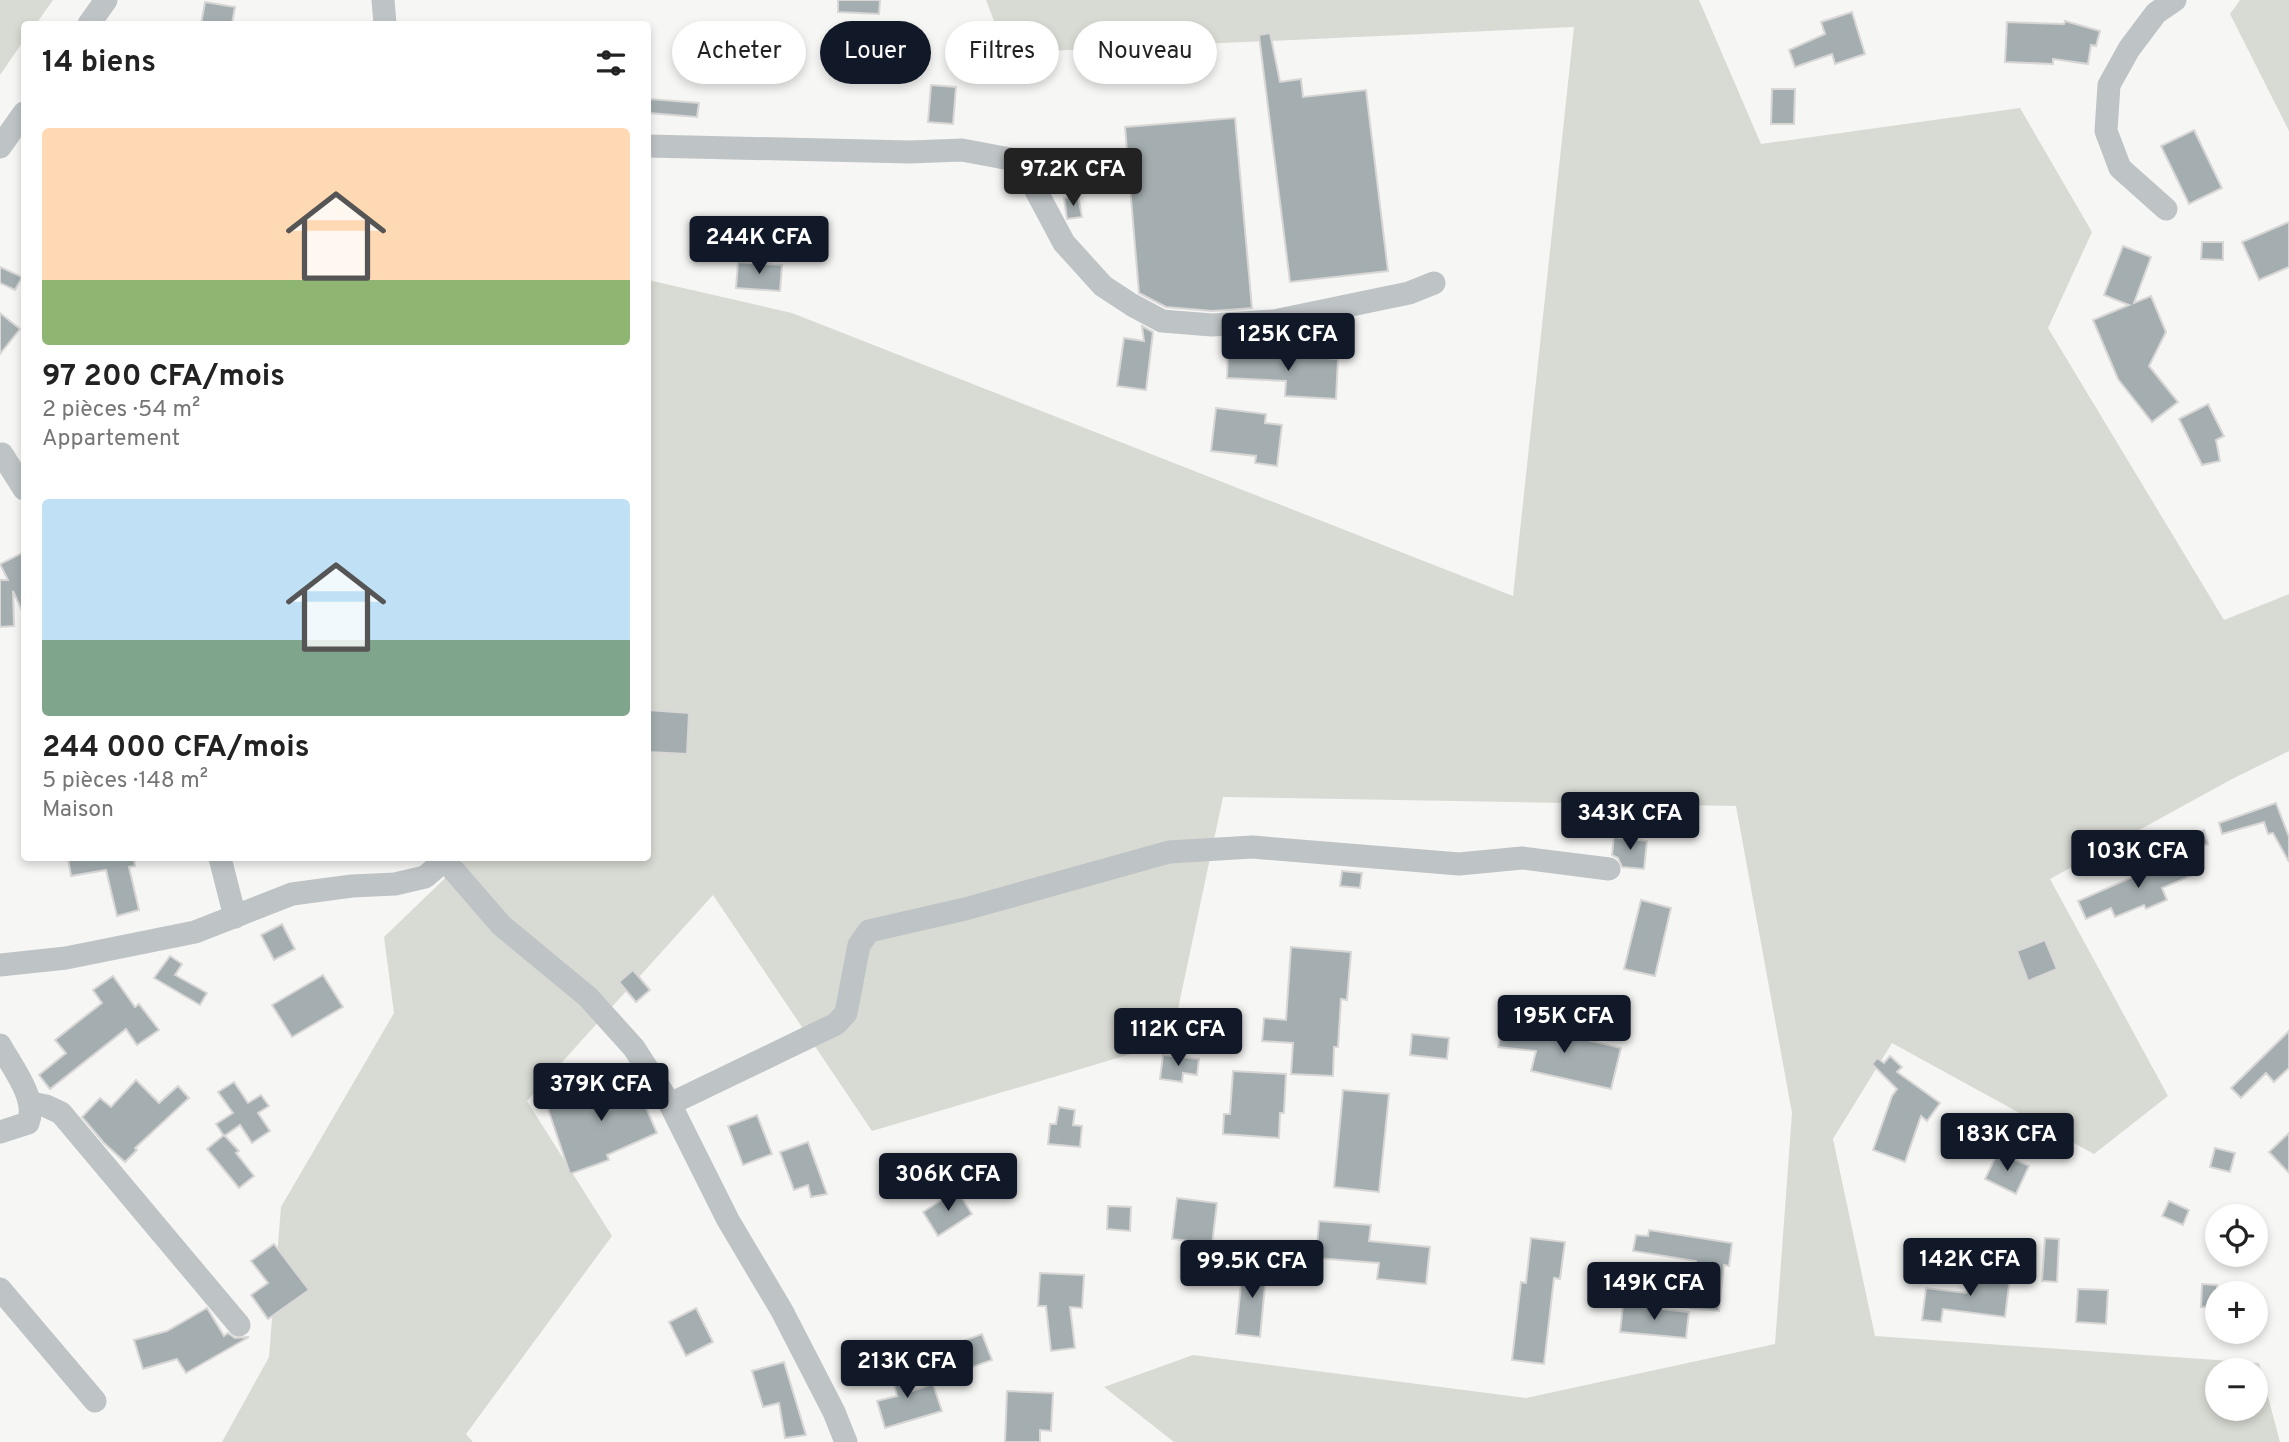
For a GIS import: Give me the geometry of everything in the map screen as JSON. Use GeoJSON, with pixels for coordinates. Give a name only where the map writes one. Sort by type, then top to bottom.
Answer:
{"type":"FeatureCollection","features":[{"type":"Feature","properties":{"kind":"street"},"geometry":{"type":"LineString","coordinates":[[91,21],[106,0]]}},
{"type":"Feature","properties":{"kind":"street"},"geometry":{"type":"LineString","coordinates":[[383,0],[384,21]]}},
{"type":"Feature","properties":{"kind":"street"},"geometry":{"type":"LineString","coordinates":[[2166,209],[2120,168],[2106,131],[2109,85],[2129,49],[2156,13],[2175,0]]}},
{"type":"Feature","properties":{"kind":"street"},"geometry":{"type":"LineString","coordinates":[[0,146],[21,117]]}},
{"type":"Feature","properties":{"kind":"street"},"geometry":{"type":"LineString","coordinates":[[651,146],[910,152],[962,149],[1010,159],[1033,185],[1064,243],[1103,286],[1162,321],[1212,326],[1273,321],[1409,293],[1434,283]]}},
{"type":"Feature","properties":{"kind":"street"},"geometry":{"type":"LineString","coordinates":[[2,454],[21,484]]}},
{"type":"Feature","properties":{"kind":"street"},"geometry":{"type":"LineString","coordinates":[[670,1104],[836,1024],[846,1013],[859,944],[869,931],[965,909],[1169,852],[1252,847],[1459,864],[1522,858],[1609,869]]}},
{"type":"Feature","properties":{"kind":"street"},"geometry":{"type":"LineString","coordinates":[[220,861],[235,917]]}},
{"type":"Feature","properties":{"kind":"street"},"geometry":{"type":"LineString","coordinates":[[0,965],[66,958],[195,932],[292,894],[352,886],[396,884],[425,877],[442,861]]}},
{"type":"Feature","properties":{"kind":"street"},"geometry":{"type":"LineString","coordinates":[[446,861],[501,925],[597,1007],[634,1048],[670,1104],[728,1220],[782,1311],[834,1412],[846,1442]]}},
{"type":"Feature","properties":{"kind":"street"},"geometry":{"type":"LineString","coordinates":[[0,1045],[31,1103],[32,1114],[28,1123],[0,1132]]}},
{"type":"Feature","properties":{"kind":"street"},"geometry":{"type":"LineString","coordinates":[[31,1103],[61,1112],[239,1325]]}},
{"type":"Feature","properties":{"kind":"street"},"geometry":{"type":"LineString","coordinates":[[0,1289],[95,1401]]}},
{"type":"Feature","properties":{"kind":"shaded area"},"geometry":{"type":"Polygon","coordinates":[[[0,0],[53,0],[38,21],[21,21],[21,44],[0,75],[0,0]]]}},
{"type":"Feature","properties":{"kind":"shaded area"},"geometry":{"type":"Polygon","coordinates":[[[986,0],[1699,0],[1761,144],[2020,108],[2092,232],[2048,328],[2224,620],[2289,594],[2289,751],[2232,779],[2050,879],[2168,1096],[2094,1154],[1892,1043],[1833,1139],[1875,1336],[2205,1359],[2205,1421],[2268,1421],[2268,1397],[2280,1442],[1174,1442],[1104,1387],[1193,1355],[1526,1398],[1775,1344],[1792,1113],[1736,806],[1223,797],[1171,1042],[872,1131],[713,895],[527,1101],[612,1236],[466,1434],[473,1442],[222,1442],[269,1357],[281,1207],[394,1013],[384,937],[463,861],[651,861],[651,281],[792,313],[1513,596],[1574,27],[1217,43],[1217,21],[1073,21],[1073,50],[1059,51],[1059,21],[994,21],[986,0]]]}},
{"type":"Feature","properties":{"kind":"shaded area"},"geometry":{"type":"Polygon","coordinates":[[[2240,0],[2289,0],[2289,131],[2230,14],[2240,0]]]}},
{"type":"Feature","properties":{"kind":"building"},"geometry":{"type":"Polygon","coordinates":[[[838,0],[880,0],[879,14],[838,12],[838,0]]]}},
{"type":"Feature","properties":{"kind":"building"},"geometry":{"type":"Polygon","coordinates":[[[205,2],[235,7],[233,21],[202,21],[205,2]]]}},
{"type":"Feature","properties":{"kind":"building"},"geometry":{"type":"Polygon","coordinates":[[[1852,12],[1865,54],[1835,64],[1832,54],[1795,67],[1789,50],[1825,34],[1821,22],[1852,12]]]}},
{"type":"Feature","properties":{"kind":"building"},"geometry":{"type":"Polygon","coordinates":[[[2065,21],[2100,31],[2096,46],[2091,45],[2088,64],[2053,59],[2053,64],[2005,62],[2007,22],[2064,24],[2065,21]]]}},
{"type":"Feature","properties":{"kind":"building"},"geometry":{"type":"Polygon","coordinates":[[[1270,33],[1280,82],[1301,79],[1303,97],[1366,90],[1388,271],[1290,282],[1259,35],[1270,33]]]}},
{"type":"Feature","properties":{"kind":"building"},"geometry":{"type":"Polygon","coordinates":[[[931,85],[956,87],[953,124],[928,122],[931,85]]]}},
{"type":"Feature","properties":{"kind":"building"},"geometry":{"type":"Polygon","coordinates":[[[1772,89],[1795,89],[1794,124],[1771,124],[1772,89]]]}},
{"type":"Feature","properties":{"kind":"building"},"geometry":{"type":"Polygon","coordinates":[[[651,99],[699,103],[697,117],[651,113],[651,99]]]}},
{"type":"Feature","properties":{"kind":"building"},"geometry":{"type":"Polygon","coordinates":[[[1235,118],[1252,308],[1212,311],[1166,307],[1139,293],[1125,127],[1235,118]]]}},
{"type":"Feature","properties":{"kind":"building"},"geometry":{"type":"Polygon","coordinates":[[[2194,130],[2222,188],[2189,204],[2161,146],[2194,130]]]}},
{"type":"Feature","properties":{"kind":"building"},"geometry":{"type":"Polygon","coordinates":[[[1078,196],[1082,217],[1067,219],[1064,198],[1078,196]]]}},
{"type":"Feature","properties":{"kind":"building"},"geometry":{"type":"Polygon","coordinates":[[[2289,222],[2289,267],[2259,280],[2242,242],[2289,222]]]}},
{"type":"Feature","properties":{"kind":"building"},"geometry":{"type":"Polygon","coordinates":[[[2202,242],[2223,242],[2223,260],[2201,259],[2202,242]]]}},
{"type":"Feature","properties":{"kind":"building"},"geometry":{"type":"Polygon","coordinates":[[[2123,246],[2151,257],[2134,303],[2151,296],[2166,332],[2149,366],[2178,402],[2152,422],[2118,379],[2093,320],[2129,305],[2104,295],[2123,246]]]}},
{"type":"Feature","properties":{"kind":"building"},"geometry":{"type":"Polygon","coordinates":[[[738,262],[782,265],[780,291],[736,288],[738,262]]]}},
{"type":"Feature","properties":{"kind":"building"},"geometry":{"type":"Polygon","coordinates":[[[0,267],[21,277],[15,290],[0,283],[0,267]]]}},
{"type":"Feature","properties":{"kind":"building"},"geometry":{"type":"Polygon","coordinates":[[[0,313],[20,329],[0,354],[0,313]]]}},
{"type":"Feature","properties":{"kind":"building"},"geometry":{"type":"Polygon","coordinates":[[[1142,326],[1153,332],[1146,390],[1117,386],[1124,338],[1144,341],[1142,326]]]}},
{"type":"Feature","properties":{"kind":"building"},"geometry":{"type":"Polygon","coordinates":[[[1228,351],[1338,359],[1336,399],[1285,396],[1286,381],[1227,378],[1228,351]]]}},
{"type":"Feature","properties":{"kind":"building"},"geometry":{"type":"Polygon","coordinates":[[[2208,404],[2224,436],[2216,440],[2220,461],[2202,465],[2179,419],[2208,404]]]}},
{"type":"Feature","properties":{"kind":"building"},"geometry":{"type":"Polygon","coordinates":[[[1216,408],[1266,414],[1265,423],[1282,425],[1277,466],[1255,463],[1256,456],[1211,451],[1216,408]]]}},
{"type":"Feature","properties":{"kind":"building"},"geometry":{"type":"Polygon","coordinates":[[[21,554],[21,608],[13,591],[14,626],[0,627],[0,580],[8,580],[0,564],[21,554]]]}},
{"type":"Feature","properties":{"kind":"building"},"geometry":{"type":"Polygon","coordinates":[[[651,710],[689,713],[687,754],[651,752],[651,710]]]}},
{"type":"Feature","properties":{"kind":"building"},"geometry":{"type":"Polygon","coordinates":[[[2276,803],[2289,837],[2289,862],[2273,833],[2268,834],[2264,822],[2222,834],[2219,823],[2276,803]]]}},
{"type":"Feature","properties":{"kind":"building"},"geometry":{"type":"Polygon","coordinates":[[[2204,830],[2208,844],[2190,849],[2186,836],[2204,830]]]}},
{"type":"Feature","properties":{"kind":"building"},"geometry":{"type":"Polygon","coordinates":[[[1614,837],[1647,841],[1644,869],[1622,867],[1618,858],[1612,855],[1614,837]]]}},
{"type":"Feature","properties":{"kind":"building"},"geometry":{"type":"Polygon","coordinates":[[[2194,856],[2200,872],[2162,888],[2167,900],[2146,909],[2144,905],[2115,917],[2111,908],[2086,919],[2078,901],[2153,868],[2155,872],[2194,856]]]}},
{"type":"Feature","properties":{"kind":"building"},"geometry":{"type":"Polygon","coordinates":[[[68,861],[134,861],[135,866],[129,867],[139,910],[117,916],[106,870],[71,876],[68,861]]]}},
{"type":"Feature","properties":{"kind":"building"},"geometry":{"type":"Polygon","coordinates":[[[1342,871],[1362,873],[1360,888],[1340,886],[1342,871]]]}},
{"type":"Feature","properties":{"kind":"building"},"geometry":{"type":"Polygon","coordinates":[[[1641,900],[1671,908],[1655,976],[1624,969],[1641,900]]]}},
{"type":"Feature","properties":{"kind":"building"},"geometry":{"type":"Polygon","coordinates":[[[282,924],[295,949],[274,960],[261,935],[282,924]]]}},
{"type":"Feature","properties":{"kind":"building"},"geometry":{"type":"Polygon","coordinates":[[[2045,940],[2057,969],[2028,981],[2017,951],[2045,940]]]}},
{"type":"Feature","properties":{"kind":"building"},"geometry":{"type":"Polygon","coordinates":[[[1291,947],[1351,952],[1347,1000],[1341,999],[1338,1047],[1334,1047],[1333,1076],[1291,1074],[1293,1043],[1262,1041],[1264,1018],[1286,1020],[1291,947]]]}},
{"type":"Feature","properties":{"kind":"building"},"geometry":{"type":"Polygon","coordinates":[[[170,956],[182,964],[175,975],[207,993],[200,1005],[154,978],[170,956]]]}},
{"type":"Feature","properties":{"kind":"building"},"geometry":{"type":"Polygon","coordinates":[[[633,970],[650,990],[636,1002],[619,982],[633,970]]]}},
{"type":"Feature","properties":{"kind":"building"},"geometry":{"type":"Polygon","coordinates":[[[323,975],[343,1007],[292,1037],[272,1005],[323,975]]]}},
{"type":"Feature","properties":{"kind":"building"},"geometry":{"type":"Polygon","coordinates":[[[113,976],[135,1007],[139,1004],[159,1030],[137,1045],[126,1029],[50,1089],[39,1075],[66,1053],[55,1040],[102,1003],[93,990],[113,976]]]}},
{"type":"Feature","properties":{"kind":"building"},"geometry":{"type":"Polygon","coordinates":[[[1501,1023],[1533,1027],[1621,1048],[1611,1089],[1531,1071],[1536,1051],[1498,1047],[1501,1023]]]}},
{"type":"Feature","properties":{"kind":"building"},"geometry":{"type":"Polygon","coordinates":[[[2289,1031],[2289,1068],[2274,1082],[2266,1073],[2241,1098],[2231,1088],[2289,1031]]]}},
{"type":"Feature","properties":{"kind":"building"},"geometry":{"type":"Polygon","coordinates":[[[1412,1034],[1449,1038],[1447,1059],[1410,1055],[1412,1034]]]}},
{"type":"Feature","properties":{"kind":"building"},"geometry":{"type":"Polygon","coordinates":[[[1163,1055],[1199,1059],[1197,1075],[1183,1073],[1182,1082],[1160,1079],[1163,1055]]]}},
{"type":"Feature","properties":{"kind":"building"},"geometry":{"type":"Polygon","coordinates":[[[1890,1056],[1902,1067],[1897,1072],[1940,1103],[1927,1121],[1921,1116],[1905,1162],[1873,1150],[1897,1089],[1872,1064],[1877,1058],[1884,1063],[1890,1056]]]}},
{"type":"Feature","properties":{"kind":"building"},"geometry":{"type":"Polygon","coordinates":[[[1233,1071],[1286,1074],[1284,1113],[1280,1113],[1279,1138],[1223,1134],[1224,1114],[1230,1114],[1233,1071]]]}},
{"type":"Feature","properties":{"kind":"building"},"geometry":{"type":"Polygon","coordinates":[[[631,1073],[657,1133],[607,1155],[609,1160],[570,1174],[548,1109],[597,1091],[595,1088],[631,1073]]]}},
{"type":"Feature","properties":{"kind":"building"},"geometry":{"type":"Polygon","coordinates":[[[136,1080],[159,1103],[178,1086],[189,1098],[135,1148],[137,1150],[125,1162],[82,1117],[100,1098],[111,1107],[136,1080]]]}},
{"type":"Feature","properties":{"kind":"building"},"geometry":{"type":"Polygon","coordinates":[[[234,1082],[248,1103],[261,1095],[269,1106],[258,1113],[270,1131],[252,1143],[240,1125],[224,1136],[216,1124],[233,1113],[218,1092],[234,1082]]]}},
{"type":"Feature","properties":{"kind":"building"},"geometry":{"type":"Polygon","coordinates":[[[1343,1090],[1389,1094],[1379,1192],[1334,1187],[1343,1090]]]}},
{"type":"Feature","properties":{"kind":"building"},"geometry":{"type":"Polygon","coordinates":[[[1059,1107],[1075,1110],[1073,1125],[1082,1126],[1080,1147],[1048,1144],[1050,1124],[1056,1124],[1059,1107]]]}},
{"type":"Feature","properties":{"kind":"building"},"geometry":{"type":"Polygon","coordinates":[[[757,1115],[772,1154],[743,1165],[728,1126],[757,1115]]]}},
{"type":"Feature","properties":{"kind":"building"},"geometry":{"type":"Polygon","coordinates":[[[2289,1133],[2289,1173],[2269,1152],[2289,1133]]]}},
{"type":"Feature","properties":{"kind":"building"},"geometry":{"type":"Polygon","coordinates":[[[224,1135],[239,1151],[236,1153],[254,1176],[239,1188],[207,1149],[224,1135]]]}},
{"type":"Feature","properties":{"kind":"building"},"geometry":{"type":"Polygon","coordinates":[[[808,1142],[827,1194],[811,1197],[808,1185],[794,1190],[780,1152],[808,1142]]]}},
{"type":"Feature","properties":{"kind":"building"},"geometry":{"type":"Polygon","coordinates":[[[2215,1148],[2235,1153],[2230,1172],[2210,1167],[2215,1148]]]}},
{"type":"Feature","properties":{"kind":"building"},"geometry":{"type":"Polygon","coordinates":[[[1998,1152],[2029,1166],[2016,1194],[1985,1179],[1998,1152]]]}},
{"type":"Feature","properties":{"kind":"building"},"geometry":{"type":"Polygon","coordinates":[[[957,1190],[972,1214],[938,1236],[923,1212],[957,1190]]]}},
{"type":"Feature","properties":{"kind":"building"},"geometry":{"type":"Polygon","coordinates":[[[1177,1198],[1217,1203],[1212,1244],[1172,1239],[1177,1198]]]}},
{"type":"Feature","properties":{"kind":"building"},"geometry":{"type":"Polygon","coordinates":[[[2169,1201],[2189,1210],[2183,1225],[2162,1216],[2169,1201]]]}},
{"type":"Feature","properties":{"kind":"building"},"geometry":{"type":"Polygon","coordinates":[[[1108,1206],[1131,1207],[1130,1231],[1107,1229],[1108,1206]]]}},
{"type":"Feature","properties":{"kind":"building"},"geometry":{"type":"Polygon","coordinates":[[[1319,1221],[1371,1225],[1369,1241],[1430,1247],[1426,1284],[1377,1279],[1379,1263],[1316,1258],[1319,1221]]]}},
{"type":"Feature","properties":{"kind":"building"},"geometry":{"type":"Polygon","coordinates":[[[1649,1230],[1732,1243],[1729,1266],[1724,1265],[1719,1311],[1690,1308],[1696,1261],[1633,1251],[1636,1235],[1648,1236],[1649,1230]]]}},
{"type":"Feature","properties":{"kind":"building"},"geometry":{"type":"Polygon","coordinates":[[[1531,1238],[1565,1242],[1560,1279],[1554,1278],[1544,1364],[1512,1360],[1521,1282],[1526,1283],[1531,1238]]]}},
{"type":"Feature","properties":{"kind":"building"},"geometry":{"type":"Polygon","coordinates":[[[2045,1238],[2059,1239],[2057,1282],[2042,1281],[2045,1238]]]}},
{"type":"Feature","properties":{"kind":"building"},"geometry":{"type":"Polygon","coordinates":[[[274,1244],[309,1290],[268,1319],[251,1295],[268,1283],[251,1261],[274,1244]]]}},
{"type":"Feature","properties":{"kind":"building"},"geometry":{"type":"Polygon","coordinates":[[[1243,1263],[1267,1265],[1260,1337],[1236,1334],[1243,1263]]]}},
{"type":"Feature","properties":{"kind":"building"},"geometry":{"type":"Polygon","coordinates":[[[1969,1272],[2010,1277],[2005,1317],[1943,1309],[1941,1322],[1922,1320],[1926,1288],[1966,1293],[1969,1272]]]}},
{"type":"Feature","properties":{"kind":"building"},"geometry":{"type":"Polygon","coordinates":[[[1040,1273],[1084,1275],[1082,1308],[1070,1307],[1075,1348],[1051,1351],[1046,1306],[1038,1306],[1040,1273]]]}},
{"type":"Feature","properties":{"kind":"building"},"geometry":{"type":"Polygon","coordinates":[[[2202,1284],[2205,1284],[2205,1307],[2201,1307],[2202,1284]]]}},
{"type":"Feature","properties":{"kind":"building"},"geometry":{"type":"Polygon","coordinates":[[[2078,1289],[2108,1290],[2106,1324],[2076,1322],[2078,1289]]]}},
{"type":"Feature","properties":{"kind":"building"},"geometry":{"type":"Polygon","coordinates":[[[1623,1305],[1689,1312],[1686,1338],[1620,1332],[1623,1305]]]}},
{"type":"Feature","properties":{"kind":"building"},"geometry":{"type":"Polygon","coordinates":[[[207,1308],[224,1336],[228,1333],[235,1338],[249,1337],[186,1373],[177,1359],[143,1369],[134,1340],[167,1331],[207,1308]]]}},
{"type":"Feature","properties":{"kind":"building"},"geometry":{"type":"Polygon","coordinates":[[[696,1308],[713,1342],[686,1356],[669,1322],[696,1308]]]}},
{"type":"Feature","properties":{"kind":"building"},"geometry":{"type":"Polygon","coordinates":[[[982,1334],[992,1360],[961,1371],[952,1345],[982,1334]]]}},
{"type":"Feature","properties":{"kind":"building"},"geometry":{"type":"Polygon","coordinates":[[[904,1360],[912,1391],[933,1384],[942,1411],[885,1428],[877,1401],[897,1396],[889,1364],[904,1360]]]}},
{"type":"Feature","properties":{"kind":"building"},"geometry":{"type":"Polygon","coordinates":[[[784,1362],[806,1435],[785,1438],[779,1403],[763,1407],[752,1371],[784,1362]]]}},
{"type":"Feature","properties":{"kind":"building"},"geometry":{"type":"Polygon","coordinates":[[[1007,1391],[1053,1393],[1051,1431],[1040,1430],[1040,1442],[1005,1442],[1007,1391]]]}}]}
